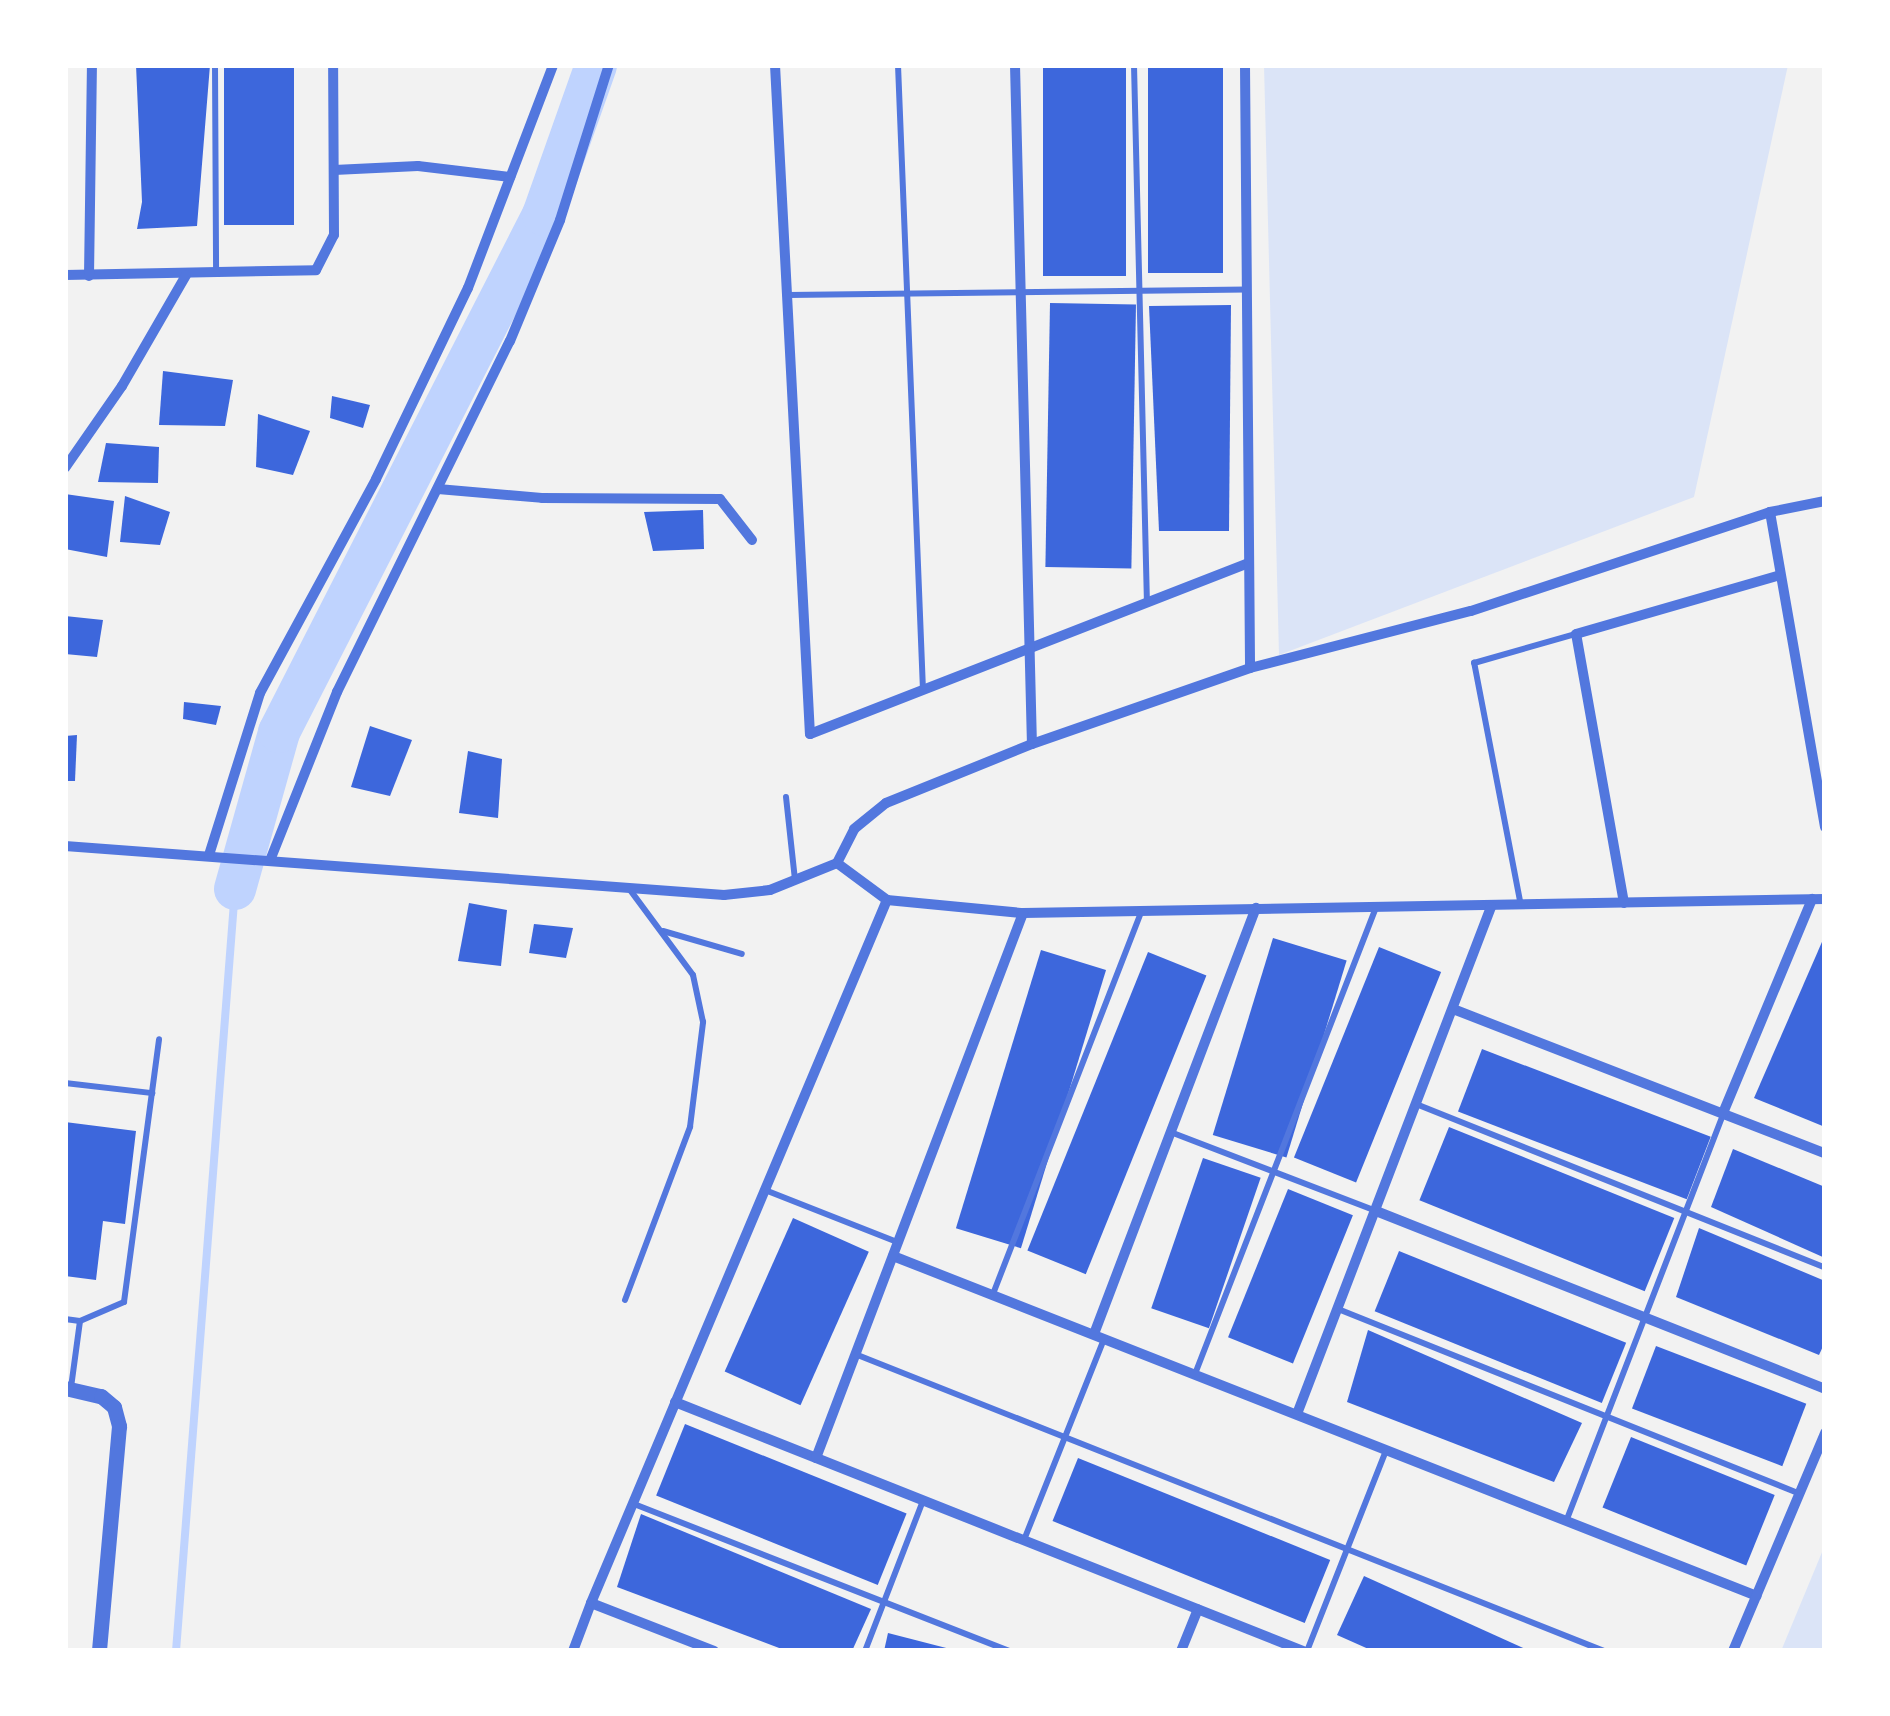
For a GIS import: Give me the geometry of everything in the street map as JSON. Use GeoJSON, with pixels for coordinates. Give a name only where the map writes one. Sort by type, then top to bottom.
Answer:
{"type":"FeatureCollection","features":[{"type":"Feature","properties":{"kind":"street"},"geometry":{"type":"LineString","coordinates":[[89,276],[92,65]]}},
{"type":"Feature","properties":{"kind":"street"},"geometry":{"type":"LineString","coordinates":[[65,275],[299,275],[316,270],[332,248],[333,65]]}},
{"type":"Feature","properties":{"kind":"street"},"geometry":{"type":"LineString","coordinates":[[210,855],[260,693],[376,479],[468,288],[553,65]]}},
{"type":"Feature","properties":{"kind":"street"},"geometry":{"type":"LineString","coordinates":[[272,858],[336,692],[438,489],[560,220],[609,65]]}},
{"type":"Feature","properties":{"kind":"street"},"geometry":{"type":"LineString","coordinates":[[774,65],[810,734],[1249,563]]}},
{"type":"Feature","properties":{"kind":"street"},"geometry":{"type":"LineString","coordinates":[[1014,65],[1032,744]]}},
{"type":"Feature","properties":{"kind":"street"},"geometry":{"type":"LineString","coordinates":[[1245,65],[1250,668]]}},
{"type":"Feature","properties":{"kind":"street"},"geometry":{"type":"LineString","coordinates":[[334,170],[418,166],[510,177]]}},
{"type":"Feature","properties":{"kind":"street"},"geometry":{"type":"LineString","coordinates":[[65,468],[122,386],[186,274]]}},
{"type":"Feature","properties":{"kind":"street"},"geometry":{"type":"LineString","coordinates":[[438,489],[576,499],[720,500],[752,540]]}},
{"type":"Feature","properties":{"kind":"street"},"geometry":{"type":"LineString","coordinates":[[65,846],[258,856],[748,894],[836,863],[854,829],[886,803],[1032,744],[1250,668],[1471,611],[1770,512],[1825,501]]}},
{"type":"Feature","properties":{"kind":"street"},"geometry":{"type":"LineString","coordinates":[[1770,512],[1825,827]]}},
{"type":"Feature","properties":{"kind":"street"},"geometry":{"type":"LineString","coordinates":[[1624,903],[1576,634],[1780,575]]}},
{"type":"Feature","properties":{"kind":"street"},"geometry":{"type":"LineString","coordinates":[[836,863],[887,900],[1023,913],[1825,899]]}},
{"type":"Feature","properties":{"kind":"street"},"geometry":{"type":"LineString","coordinates":[[1723,1113],[1812,899]]}},
{"type":"Feature","properties":{"kind":"street"},"geometry":{"type":"LineString","coordinates":[[573,1651],[887,900]]}},
{"type":"Feature","properties":{"kind":"street"},"geometry":{"type":"LineString","coordinates":[[1297,1414],[1491,906]]}},
{"type":"Feature","properties":{"kind":"street"},"geometry":{"type":"LineString","coordinates":[[1100,1336],[1256,908]]}},
{"type":"Feature","properties":{"kind":"street"},"geometry":{"type":"LineString","coordinates":[[816,1458],[1023,913]]}},
{"type":"Feature","properties":{"kind":"street"},"geometry":{"type":"LineString","coordinates":[[1453,1008],[1825,1153]]}},
{"type":"Feature","properties":{"kind":"street"},"geometry":{"type":"LineString","coordinates":[[1376,1211],[1825,1390]]}},
{"type":"Feature","properties":{"kind":"street"},"geometry":{"type":"LineString","coordinates":[[893,1256],[1757,1596]]}},
{"type":"Feature","properties":{"kind":"street"},"geometry":{"type":"LineString","coordinates":[[68,1389],[101,1396],[114,1407],[120,1448],[99,1651]]}},
{"type":"Feature","properties":{"kind":"street"},"geometry":{"type":"LineString","coordinates":[[675,1402],[1305,1651]]}},
{"type":"Feature","properties":{"kind":"street"},"geometry":{"type":"LineString","coordinates":[[1733,1651],[1825,1433]]}},
{"type":"Feature","properties":{"kind":"street"},"geometry":{"type":"LineString","coordinates":[[591,1603],[714,1651]]}},
{"type":"Feature","properties":{"kind":"street"},"geometry":{"type":"LineString","coordinates":[[1181,1651],[1198,1609]]}},
{"type":"Feature","properties":{"kind":"lane"},"geometry":{"type":"LineString","coordinates":[[214,65],[216,276]]}},
{"type":"Feature","properties":{"kind":"lane"},"geometry":{"type":"LineString","coordinates":[[898,65],[923,690]]}},
{"type":"Feature","properties":{"kind":"lane"},"geometry":{"type":"LineString","coordinates":[[1134,65],[1147,604]]}},
{"type":"Feature","properties":{"kind":"lane"},"geometry":{"type":"LineString","coordinates":[[786,295],[1247,289]]}},
{"type":"Feature","properties":{"kind":"lane"},"geometry":{"type":"LineString","coordinates":[[1521,906],[1474,663],[1576,634]]}},
{"type":"Feature","properties":{"kind":"lane"},"geometry":{"type":"LineString","coordinates":[[786,797],[795,880]]}},
{"type":"Feature","properties":{"kind":"lane"},"geometry":{"type":"LineString","coordinates":[[625,1300],[677,1166],[702,1066],[699,997],[693,975],[627,886]]}},
{"type":"Feature","properties":{"kind":"lane"},"geometry":{"type":"LineString","coordinates":[[1195,1374],[1376,908]]}},
{"type":"Feature","properties":{"kind":"lane"},"geometry":{"type":"LineString","coordinates":[[992,1294],[1140,912]]}},
{"type":"Feature","properties":{"kind":"lane"},"geometry":{"type":"LineString","coordinates":[[662,932],[742,954]]}},
{"type":"Feature","properties":{"kind":"lane"},"geometry":{"type":"LineString","coordinates":[[65,1320],[80,1322],[124,1302],[159,1039]]}},
{"type":"Feature","properties":{"kind":"lane"},"geometry":{"type":"LineString","coordinates":[[65,1083],[152,1093]]}},
{"type":"Feature","properties":{"kind":"lane"},"geometry":{"type":"LineString","coordinates":[[1416,1104],[1825,1268]]}},
{"type":"Feature","properties":{"kind":"lane"},"geometry":{"type":"LineString","coordinates":[[1568,1519],[1689,1212],[1723,1113]]}},
{"type":"Feature","properties":{"kind":"lane"},"geometry":{"type":"LineString","coordinates":[[1173,1133],[1376,1211]]}},
{"type":"Feature","properties":{"kind":"lane"},"geometry":{"type":"LineString","coordinates":[[764,1189],[898,1242]]}},
{"type":"Feature","properties":{"kind":"lane"},"geometry":{"type":"LineString","coordinates":[[1338,1310],[1800,1494]]}},
{"type":"Feature","properties":{"kind":"lane"},"geometry":{"type":"LineString","coordinates":[[68,1389],[80,1322]]}},
{"type":"Feature","properties":{"kind":"lane"},"geometry":{"type":"LineString","coordinates":[[1024,1540],[1100,1336]]}},
{"type":"Feature","properties":{"kind":"lane"},"geometry":{"type":"LineString","coordinates":[[855,1354],[1604,1651]]}},
{"type":"Feature","properties":{"kind":"lane"},"geometry":{"type":"LineString","coordinates":[[1305,1651],[1386,1449]]}},
{"type":"Feature","properties":{"kind":"lane"},"geometry":{"type":"LineString","coordinates":[[865,1651],[923,1501]]}},
{"type":"Feature","properties":{"kind":"lane"},"geometry":{"type":"LineString","coordinates":[[632,1503],[1010,1651]]}},
{"type":"Feature","properties":{"kind":"shaded area"},"geometry":{"type":"Polygon","coordinates":[[[1264,65],[1788,65],[1694,497],[1279,655],[1264,65]]]}},
{"type":"Feature","properties":{"kind":"shaded area"},"geometry":{"type":"Polygon","coordinates":[[[1825,1545],[1825,1651],[1781,1651],[1825,1545]]]}},
{"type":"Feature","properties":{"kind":"building"},"geometry":{"type":"Polygon","coordinates":[[[136,65],[210,65],[197,226],[137,229],[142,202],[136,65]]]}},
{"type":"Feature","properties":{"kind":"building"},"geometry":{"type":"Polygon","coordinates":[[[224,65],[294,65],[294,225],[224,225],[224,65]]]}},
{"type":"Feature","properties":{"kind":"building"},"geometry":{"type":"Polygon","coordinates":[[[1043,65],[1126,65],[1126,276],[1043,276],[1043,65]]]}},
{"type":"Feature","properties":{"kind":"building"},"geometry":{"type":"Polygon","coordinates":[[[1148,65],[1223,65],[1223,273],[1148,273],[1148,65]]]}},
{"type":"Feature","properties":{"kind":"building"},"geometry":{"type":"Polygon","coordinates":[[[1050,303],[1136,305],[1131,568],[1045,567],[1050,303]]]}},
{"type":"Feature","properties":{"kind":"building"},"geometry":{"type":"Polygon","coordinates":[[[1231,305],[1229,531],[1159,531],[1149,306],[1231,305]]]}},
{"type":"Feature","properties":{"kind":"building"},"geometry":{"type":"Polygon","coordinates":[[[163,371],[233,380],[225,426],[159,425],[163,371]]]}},
{"type":"Feature","properties":{"kind":"building"},"geometry":{"type":"Polygon","coordinates":[[[332,396],[370,405],[363,428],[330,418],[332,396]]]}},
{"type":"Feature","properties":{"kind":"building"},"geometry":{"type":"Polygon","coordinates":[[[258,414],[310,431],[293,475],[256,467],[258,414]]]}},
{"type":"Feature","properties":{"kind":"building"},"geometry":{"type":"Polygon","coordinates":[[[106,443],[159,447],[158,483],[98,482],[106,443]]]}},
{"type":"Feature","properties":{"kind":"building"},"geometry":{"type":"Polygon","coordinates":[[[65,494],[114,501],[107,557],[65,549],[65,494]]]}},
{"type":"Feature","properties":{"kind":"building"},"geometry":{"type":"Polygon","coordinates":[[[125,496],[170,512],[160,545],[120,542],[125,496]]]}},
{"type":"Feature","properties":{"kind":"building"},"geometry":{"type":"Polygon","coordinates":[[[703,510],[704,549],[653,551],[644,512],[703,510]]]}},
{"type":"Feature","properties":{"kind":"building"},"geometry":{"type":"Polygon","coordinates":[[[65,616],[103,620],[97,657],[65,654],[65,616]]]}},
{"type":"Feature","properties":{"kind":"building"},"geometry":{"type":"Polygon","coordinates":[[[184,702],[221,706],[216,725],[183,719],[184,702]]]}},
{"type":"Feature","properties":{"kind":"building"},"geometry":{"type":"Polygon","coordinates":[[[370,726],[412,740],[390,796],[351,787],[370,726]]]}},
{"type":"Feature","properties":{"kind":"building"},"geometry":{"type":"Polygon","coordinates":[[[77,735],[75,781],[65,781],[65,736],[77,735]]]}},
{"type":"Feature","properties":{"kind":"building"},"geometry":{"type":"Polygon","coordinates":[[[468,751],[502,759],[498,818],[459,813],[468,751]]]}},
{"type":"Feature","properties":{"kind":"building"},"geometry":{"type":"Polygon","coordinates":[[[469,903],[507,910],[501,966],[458,961],[469,903]]]}},
{"type":"Feature","properties":{"kind":"building"},"geometry":{"type":"Polygon","coordinates":[[[534,924],[573,928],[566,958],[529,953],[534,924]]]}},
{"type":"Feature","properties":{"kind":"building"},"geometry":{"type":"Polygon","coordinates":[[[1825,935],[1825,1127],[1754,1098],[1825,935]]]}},
{"type":"Feature","properties":{"kind":"building"},"geometry":{"type":"Polygon","coordinates":[[[1273,938],[1347,961],[1286,1158],[1213,1135],[1273,938]]]}},
{"type":"Feature","properties":{"kind":"building"},"geometry":{"type":"Polygon","coordinates":[[[1379,947],[1441,972],[1356,1183],[1294,1157],[1379,947]]]}},
{"type":"Feature","properties":{"kind":"building"},"geometry":{"type":"Polygon","coordinates":[[[1041,950],[1106,970],[1021,1248],[956,1228],[1041,950]]]}},
{"type":"Feature","properties":{"kind":"building"},"geometry":{"type":"Polygon","coordinates":[[[1148,952],[1206,976],[1086,1274],[1027,1251],[1148,952]]]}},
{"type":"Feature","properties":{"kind":"building"},"geometry":{"type":"Polygon","coordinates":[[[1482,1049],[1711,1137],[1687,1199],[1458,1112],[1482,1049]]]}},
{"type":"Feature","properties":{"kind":"building"},"geometry":{"type":"Polygon","coordinates":[[[65,1122],[136,1131],[125,1224],[103,1221],[96,1280],[65,1276],[65,1122]]]}},
{"type":"Feature","properties":{"kind":"building"},"geometry":{"type":"Polygon","coordinates":[[[1449,1127],[1674,1218],[1645,1291],[1419,1200],[1449,1127]]]}},
{"type":"Feature","properties":{"kind":"building"},"geometry":{"type":"Polygon","coordinates":[[[1733,1149],[1825,1187],[1825,1258],[1711,1207],[1733,1149]]]}},
{"type":"Feature","properties":{"kind":"building"},"geometry":{"type":"Polygon","coordinates":[[[1203,1158],[1261,1178],[1209,1328],[1151,1308],[1203,1158]]]}},
{"type":"Feature","properties":{"kind":"building"},"geometry":{"type":"Polygon","coordinates":[[[1288,1189],[1353,1215],[1293,1364],[1228,1337],[1288,1189]]]}},
{"type":"Feature","properties":{"kind":"building"},"geometry":{"type":"Polygon","coordinates":[[[793,1218],[869,1252],[800,1405],[725,1371],[793,1218]]]}},
{"type":"Feature","properties":{"kind":"building"},"geometry":{"type":"Polygon","coordinates":[[[1699,1228],[1825,1281],[1825,1342],[1819,1355],[1676,1297],[1699,1228]]]}},
{"type":"Feature","properties":{"kind":"building"},"geometry":{"type":"Polygon","coordinates":[[[1399,1251],[1626,1343],[1602,1403],[1375,1311],[1399,1251]]]}},
{"type":"Feature","properties":{"kind":"building"},"geometry":{"type":"Polygon","coordinates":[[[1368,1330],[1582,1423],[1554,1482],[1347,1402],[1368,1330]]]}},
{"type":"Feature","properties":{"kind":"building"},"geometry":{"type":"Polygon","coordinates":[[[1656,1346],[1806,1404],[1782,1466],[1632,1409],[1656,1346]]]}},
{"type":"Feature","properties":{"kind":"building"},"geometry":{"type":"Polygon","coordinates":[[[685,1424],[907,1514],[878,1585],[656,1495],[685,1424]]]}},
{"type":"Feature","properties":{"kind":"building"},"geometry":{"type":"Polygon","coordinates":[[[1631,1437],[1775,1495],[1746,1566],[1603,1507],[1631,1437]]]}},
{"type":"Feature","properties":{"kind":"building"},"geometry":{"type":"Polygon","coordinates":[[[1078,1458],[1330,1560],[1305,1623],[1053,1521],[1078,1458]]]}},
{"type":"Feature","properties":{"kind":"building"},"geometry":{"type":"Polygon","coordinates":[[[641,1514],[871,1609],[852,1651],[787,1651],[617,1587],[641,1514]]]}},
{"type":"Feature","properties":{"kind":"building"},"geometry":{"type":"Polygon","coordinates":[[[1364,1576],[1530,1651],[1373,1651],[1337,1635],[1364,1576]]]}},
{"type":"Feature","properties":{"kind":"building"},"geometry":{"type":"Polygon","coordinates":[[[888,1633],[954,1650],[954,1651],[884,1651],[888,1633]]]}},
{"type":"Feature","properties":{"kind":"waterway"},"geometry":{"type":"LineString","coordinates":[[235,889],[279,732],[543,215],[596,65]]}},
{"type":"Feature","properties":{"kind":"waterway"},"geometry":{"type":"LineString","coordinates":[[176,1651],[235,889]]}}]}
